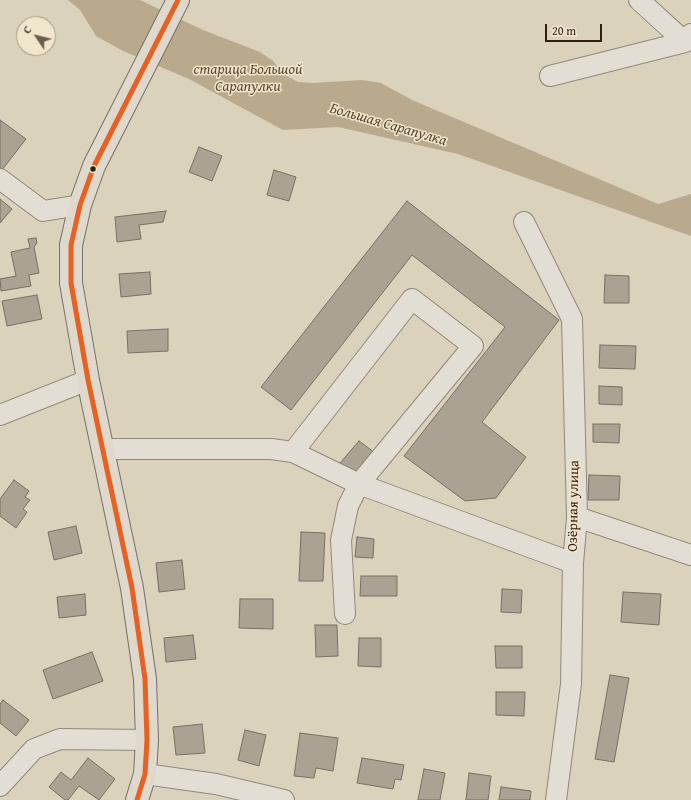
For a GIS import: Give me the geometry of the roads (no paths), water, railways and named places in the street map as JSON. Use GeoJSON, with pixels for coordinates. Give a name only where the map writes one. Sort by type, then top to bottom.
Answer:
{"type":"FeatureCollection","features":[{"type":"Feature","properties":{"kind":"main road"},"geometry":{"type":"LineString","coordinates":[[137,800],[145,774],[145,679],[132,588],[88,380],[71,283],[71,245],[80,205],[94,166],[178,0]]}},
{"type":"Feature","properties":{"kind":"street"},"geometry":{"type":"LineString","coordinates":[[639,0],[688,38]]}},
{"type":"Feature","properties":{"kind":"street"},"geometry":{"type":"LineString","coordinates":[[550,76],[688,38]]}},
{"type":"Feature","properties":{"kind":"street"},"geometry":{"type":"LineString","coordinates":[[0,179],[43,211],[80,205]]}},
{"type":"Feature","properties":{"kind":"street","name":"Озёрная улица"},"geometry":{"type":"LineString","coordinates":[[524,222],[572,319],[577,517],[573,564],[571,684],[556,800]]}},
{"type":"Feature","properties":{"kind":"street"},"geometry":{"type":"LineString","coordinates":[[293,452],[412,299],[473,346],[359,484],[348,506],[341,540],[346,614]]}},
{"type":"Feature","properties":{"kind":"street"},"geometry":{"type":"LineString","coordinates":[[0,414],[88,380]]}},
{"type":"Feature","properties":{"kind":"street"},"geometry":{"type":"LineString","coordinates":[[103,449],[271,449],[293,452],[359,484],[573,564]]}},
{"type":"Feature","properties":{"kind":"street"},"geometry":{"type":"LineString","coordinates":[[577,517],[691,555]]}},
{"type":"Feature","properties":{"kind":"street"},"geometry":{"type":"LineString","coordinates":[[0,786],[34,749],[60,739],[146,740]]}},
{"type":"Feature","properties":{"kind":"street"},"geometry":{"type":"LineString","coordinates":[[145,774],[216,784],[284,800]]}},
{"type":"Feature","properties":{"kind":"water","name":"старица Большой Сарапулки"},"geometry":{"type":"Polygon","coordinates":[[[68,0],[140,0],[203,30],[260,52],[273,61],[283,74],[298,82],[312,83],[362,80],[381,83],[412,100],[658,204],[691,194],[691,236],[458,154],[338,127],[283,130],[189,79],[123,51],[96,36],[80,10],[68,0]]]}},
{"type":"Feature","properties":{"kind":"water label","name":"Большая Сарапулка"},"geometry":{"type":"Point","coordinates":[388,125]}}]}
